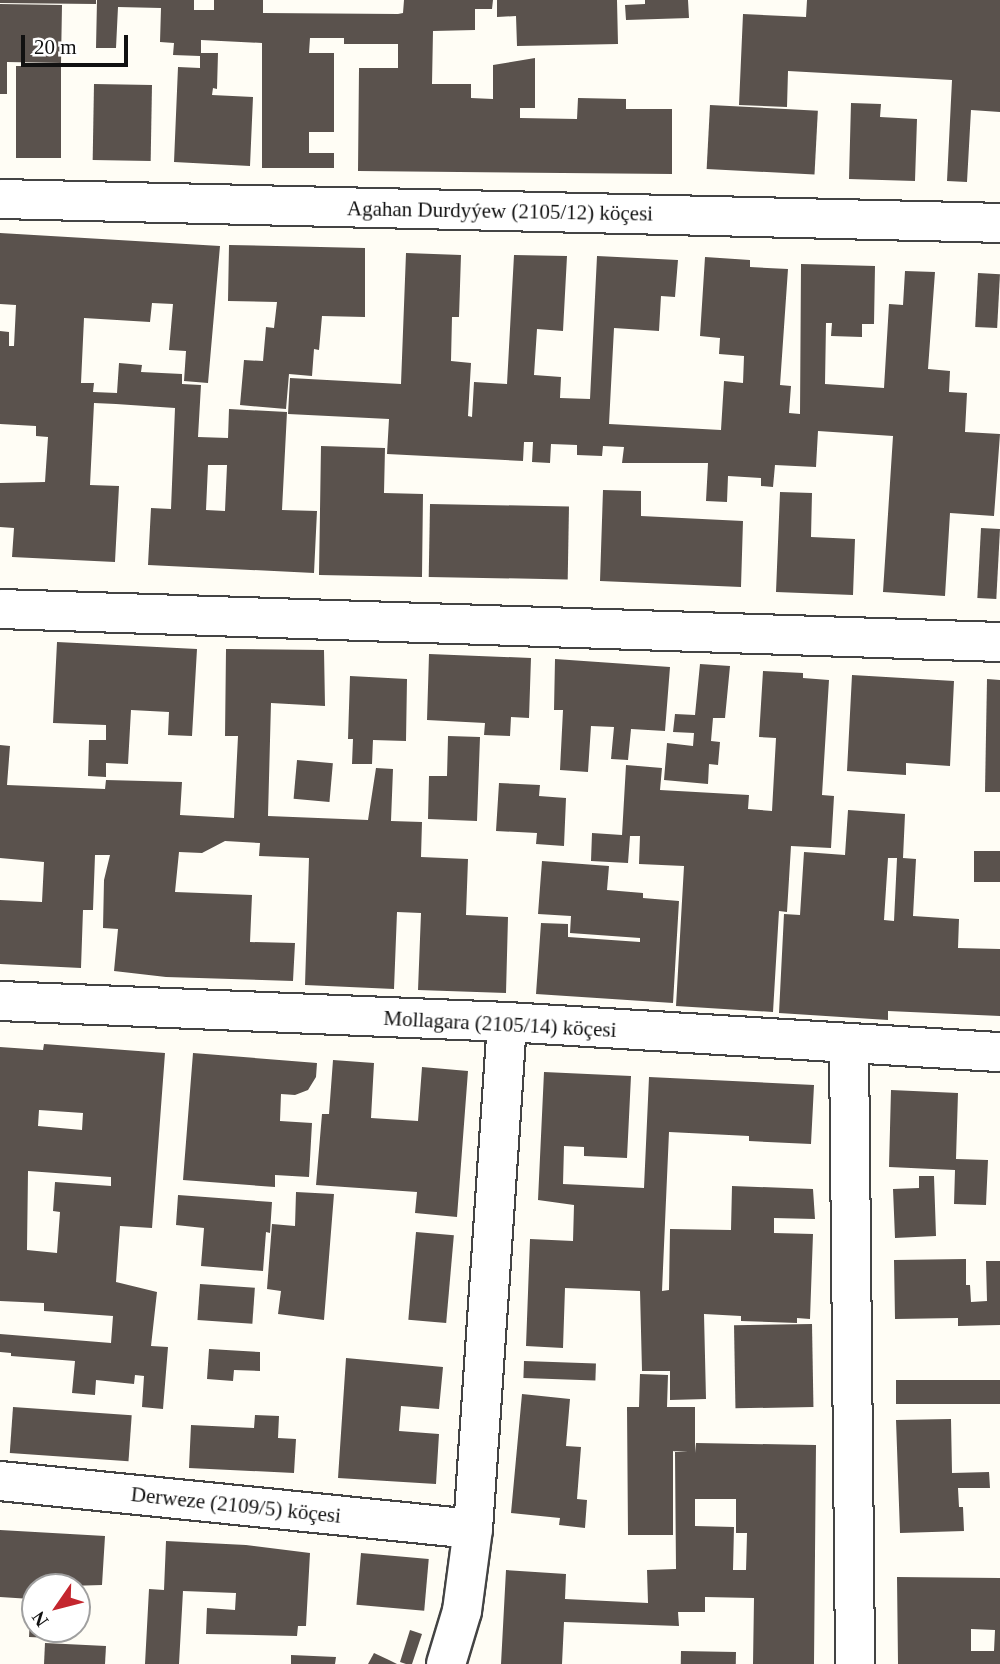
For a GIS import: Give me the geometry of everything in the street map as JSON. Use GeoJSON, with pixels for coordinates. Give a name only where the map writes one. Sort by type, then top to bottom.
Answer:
{"type":"FeatureCollection","features":[{"type":"Feature","properties":{"kind":"street","name":"Agahan Durdyýew (2105/12) köçesi"},"geometry":{"type":"LineString","coordinates":[[0,200],[1000,223]]}},
{"type":"Feature","properties":{"kind":"street"},"geometry":{"type":"LineString","coordinates":[[0,608],[1000,642]]}},
{"type":"Feature","properties":{"kind":"street","name":"Mollagara (2105/14) köçesi"},"geometry":{"type":"LineString","coordinates":[[0,1001],[507,1022],[849,1045],[1000,1052]]}},
{"type":"Feature","properties":{"kind":"street"},"geometry":{"type":"LineString","coordinates":[[446,1664],[462,1611],[473,1529],[507,1022]]}},
{"type":"Feature","properties":{"kind":"street"},"geometry":{"type":"LineString","coordinates":[[849,1045],[855,1664]]}},
{"type":"Feature","properties":{"kind":"street","name":"Derweze (2109/5) köçesi"},"geometry":{"type":"LineString","coordinates":[[0,1481],[473,1529]]}},
{"type":"Feature","properties":{"kind":"building"},"geometry":{"type":"Polygon","coordinates":[[[0,0],[96,0],[96,4],[0,3],[0,0]]]}},
{"type":"Feature","properties":{"kind":"building"},"geometry":{"type":"Polygon","coordinates":[[[97,0],[194,0],[194,10],[214,10],[214,0],[263,0],[263,13],[398,14],[403,13],[404,0],[493,0],[492,9],[475,9],[475,30],[433,31],[432,84],[471,84],[471,98],[493,99],[493,65],[535,58],[535,108],[520,108],[520,118],[577,119],[578,98],[626,99],[626,109],[672,109],[672,174],[358,171],[359,68],[398,68],[398,44],[344,44],[344,38],[310,38],[309,53],[334,53],[334,132],[309,132],[309,153],[334,153],[334,168],[262,168],[262,43],[201,40],[201,53],[218,53],[217,89],[213,88],[212,95],[253,97],[250,166],[174,162],[178,67],[200,68],[200,56],[173,55],[174,43],[160,42],[161,8],[118,7],[116,48],[96,48],[97,0]]]}},
{"type":"Feature","properties":{"kind":"building"},"geometry":{"type":"Polygon","coordinates":[[[497,0],[617,0],[618,44],[517,46],[516,16],[497,17],[497,0]]]}},
{"type":"Feature","properties":{"kind":"building"},"geometry":{"type":"Polygon","coordinates":[[[645,0],[688,0],[689,18],[626,20],[625,5],[645,4],[645,0]]]}},
{"type":"Feature","properties":{"kind":"building"},"geometry":{"type":"Polygon","coordinates":[[[807,0],[1000,0],[1000,112],[971,110],[967,182],[947,181],[952,80],[788,71],[787,107],[739,105],[743,14],[806,17],[807,0]]]}},
{"type":"Feature","properties":{"kind":"building"},"geometry":{"type":"Polygon","coordinates":[[[0,4],[62,5],[61,63],[7,62],[7,94],[0,94],[0,4]]]}},
{"type":"Feature","properties":{"kind":"building"},"geometry":{"type":"Polygon","coordinates":[[[16,66],[61,66],[61,158],[16,158],[16,66]]]}},
{"type":"Feature","properties":{"kind":"building"},"geometry":{"type":"Polygon","coordinates":[[[94,84],[152,85],[151,161],[93,160],[94,84]]]}},
{"type":"Feature","properties":{"kind":"building"},"geometry":{"type":"Polygon","coordinates":[[[851,103],[881,104],[880,117],[917,119],[915,181],[849,179],[851,103]]]}},
{"type":"Feature","properties":{"kind":"building"},"geometry":{"type":"Polygon","coordinates":[[[710,105],[818,111],[815,175],[707,169],[710,105]]]}},
{"type":"Feature","properties":{"kind":"building"},"geometry":{"type":"Polygon","coordinates":[[[0,233],[220,246],[208,383],[184,381],[186,351],[169,350],[173,304],[152,303],[150,322],[84,318],[81,383],[94,383],[93,392],[117,393],[119,363],[142,365],[141,372],[182,374],[182,384],[201,385],[198,437],[228,438],[229,409],[287,412],[282,510],[317,511],[314,573],[148,565],[151,508],[171,509],[175,408],[116,404],[94,403],[90,485],[119,486],[115,562],[12,557],[14,528],[0,527],[0,483],[45,482],[48,437],[36,436],[36,426],[0,424],[0,331],[9,332],[9,346],[14,346],[16,305],[0,304],[0,233]],[[208,465],[206,510],[225,511],[227,465],[208,465]]]}},
{"type":"Feature","properties":{"kind":"building"},"geometry":{"type":"Polygon","coordinates":[[[229,245],[365,248],[365,317],[322,316],[319,350],[314,349],[312,376],[289,374],[286,409],[240,405],[244,360],[263,361],[266,327],[274,328],[277,302],[228,301],[229,245]]]}},
{"type":"Feature","properties":{"kind":"building"},"geometry":{"type":"Polygon","coordinates":[[[406,253],[461,255],[459,317],[452,317],[451,361],[471,363],[468,416],[472,417],[474,382],[507,384],[514,255],[567,256],[563,331],[537,329],[534,375],[561,377],[560,398],[590,399],[597,256],[678,260],[675,297],[661,296],[659,331],[614,328],[609,424],[721,430],[724,381],[743,383],[744,356],[719,354],[720,338],[700,336],[705,257],[750,260],[750,267],[788,269],[780,385],[791,386],[789,413],[800,414],[801,264],[875,266],[874,324],[862,324],[862,337],[831,336],[832,323],[826,323],[825,384],[884,388],[889,304],[903,305],[905,271],[935,272],[928,369],[950,371],[949,392],[967,393],[965,432],[1000,434],[994,516],[950,513],[945,596],[883,592],[893,436],[818,431],[816,467],[775,465],[773,487],[761,486],[761,478],[728,476],[727,502],[706,501],[708,463],[622,463],[624,447],[603,446],[602,456],[577,455],[577,445],[551,444],[550,463],[532,462],[533,442],[524,442],[523,461],[387,454],[389,419],[288,414],[290,378],[401,384],[406,253]]]}},
{"type":"Feature","properties":{"kind":"building"},"geometry":{"type":"Polygon","coordinates":[[[978,273],[1000,274],[997,328],[975,327],[978,273]]]}},
{"type":"Feature","properties":{"kind":"building"},"geometry":{"type":"Polygon","coordinates":[[[321,446],[385,448],[384,493],[423,494],[422,577],[319,575],[321,446]]]}},
{"type":"Feature","properties":{"kind":"building"},"geometry":{"type":"Polygon","coordinates":[[[603,490],[641,491],[641,516],[743,521],[741,587],[600,581],[603,490]]]}},
{"type":"Feature","properties":{"kind":"building"},"geometry":{"type":"Polygon","coordinates":[[[780,492],[812,493],[811,537],[855,539],[853,595],[776,592],[780,492]]]}},
{"type":"Feature","properties":{"kind":"building"},"geometry":{"type":"Polygon","coordinates":[[[430,504],[569,506],[568,579],[429,577],[430,504]]]}},
{"type":"Feature","properties":{"kind":"building"},"geometry":{"type":"Polygon","coordinates":[[[981,528],[1000,529],[996,599],[977,598],[981,528]]]}},
{"type":"Feature","properties":{"kind":"building"},"geometry":{"type":"Polygon","coordinates":[[[57,642],[197,649],[192,736],[168,735],[169,712],[131,710],[128,764],[106,763],[106,777],[88,776],[89,740],[106,740],[106,725],[53,723],[57,642]]]}},
{"type":"Feature","properties":{"kind":"building"},"geometry":{"type":"Polygon","coordinates":[[[226,649],[324,650],[325,706],[271,703],[268,816],[368,820],[376,768],[393,769],[391,821],[422,822],[421,857],[468,859],[466,915],[508,917],[506,993],[418,990],[421,913],[397,912],[394,989],[305,985],[309,858],[259,856],[260,843],[225,841],[202,853],[179,852],[175,892],[252,895],[250,942],[295,943],[293,981],[166,977],[114,971],[118,929],[103,928],[104,880],[110,855],[95,855],[93,910],[83,910],[81,968],[0,964],[0,900],[42,902],[44,862],[0,858],[0,745],[10,746],[7,785],[105,789],[106,780],[182,782],[180,815],[234,818],[238,736],[225,736],[226,649]]]}},
{"type":"Feature","properties":{"kind":"building"},"geometry":{"type":"Polygon","coordinates":[[[429,654],[531,658],[529,718],[511,717],[510,736],[484,735],[485,723],[427,720],[429,654]]]}},
{"type":"Feature","properties":{"kind":"building"},"geometry":{"type":"Polygon","coordinates":[[[555,659],[670,667],[665,731],[631,729],[628,760],[611,759],[614,727],[591,726],[588,772],[560,770],[563,710],[554,710],[555,659]]]}},
{"type":"Feature","properties":{"kind":"building"},"geometry":{"type":"Polygon","coordinates":[[[700,664],[730,666],[725,718],[713,718],[711,741],[720,742],[718,765],[709,764],[708,784],[664,780],[667,743],[693,746],[694,733],[673,732],[675,714],[695,715],[700,664]]]}},
{"type":"Feature","properties":{"kind":"building"},"geometry":{"type":"Polygon","coordinates":[[[763,671],[803,673],[803,678],[829,680],[822,795],[834,796],[831,848],[791,846],[787,912],[779,911],[773,1012],[676,1006],[684,866],[639,864],[640,836],[630,836],[628,863],[591,861],[592,833],[622,835],[626,765],[662,768],[660,790],[749,795],[748,809],[772,811],[776,738],[759,737],[763,671]]]}},
{"type":"Feature","properties":{"kind":"building"},"geometry":{"type":"Polygon","coordinates":[[[852,675],[954,681],[950,766],[906,763],[906,775],[847,771],[852,675]]]}},
{"type":"Feature","properties":{"kind":"building"},"geometry":{"type":"Polygon","coordinates":[[[350,676],[407,679],[406,741],[373,740],[372,764],[352,764],[353,739],[348,739],[350,676]]]}},
{"type":"Feature","properties":{"kind":"building"},"geometry":{"type":"Polygon","coordinates":[[[987,679],[1000,680],[1000,792],[985,792],[987,679]]]}},
{"type":"Feature","properties":{"kind":"building"},"geometry":{"type":"Polygon","coordinates":[[[448,736],[480,737],[477,821],[428,819],[429,776],[447,776],[448,736]]]}},
{"type":"Feature","properties":{"kind":"building"},"geometry":{"type":"Polygon","coordinates":[[[297,760],[333,763],[329,802],[294,799],[297,760]]]}},
{"type":"Feature","properties":{"kind":"building"},"geometry":{"type":"Polygon","coordinates":[[[499,783],[540,785],[539,796],[566,798],[564,846],[536,844],[537,833],[496,831],[499,783]]]}},
{"type":"Feature","properties":{"kind":"building"},"geometry":{"type":"Polygon","coordinates":[[[848,810],[905,814],[903,858],[916,859],[913,916],[959,919],[958,948],[1000,949],[1000,1016],[888,1011],[888,1020],[779,1013],[784,914],[800,915],[804,852],[845,855],[848,810]],[[888,858],[884,920],[894,921],[897,858],[888,858]]]}},
{"type":"Feature","properties":{"kind":"building"},"geometry":{"type":"Polygon","coordinates":[[[974,851],[1000,851],[1000,882],[974,882],[974,851]]]}},
{"type":"Feature","properties":{"kind":"building"},"geometry":{"type":"Polygon","coordinates":[[[542,861],[609,866],[607,890],[643,893],[643,898],[679,901],[673,1003],[536,994],[541,923],[568,924],[568,937],[640,942],[640,938],[570,933],[571,916],[538,914],[542,861]]]}},
{"type":"Feature","properties":{"kind":"building"},"geometry":{"type":"Polygon","coordinates":[[[44,1044],[165,1053],[152,1228],[120,1226],[116,1282],[157,1292],[151,1346],[168,1347],[163,1409],[142,1407],[144,1376],[135,1375],[134,1384],[96,1380],[95,1395],[72,1393],[75,1361],[11,1356],[11,1353],[0,1352],[0,1334],[111,1343],[113,1316],[44,1311],[44,1303],[0,1301],[0,1047],[43,1050],[44,1044]],[[39,1110],[38,1126],[82,1130],[83,1113],[39,1110]],[[28,1171],[27,1250],[57,1253],[60,1212],[53,1211],[55,1182],[111,1186],[111,1177],[28,1171]]]}},
{"type":"Feature","properties":{"kind":"building"},"geometry":{"type":"Polygon","coordinates":[[[193,1053],[317,1063],[316,1077],[308,1090],[295,1095],[281,1094],[280,1121],[312,1123],[309,1177],[275,1175],[275,1187],[183,1180],[193,1053]]]}},
{"type":"Feature","properties":{"kind":"building"},"geometry":{"type":"Polygon","coordinates":[[[333,1060],[374,1063],[371,1118],[418,1121],[422,1067],[468,1071],[457,1217],[415,1213],[417,1192],[316,1185],[322,1114],[329,1114],[333,1060]]]}},
{"type":"Feature","properties":{"kind":"building"},"geometry":{"type":"Polygon","coordinates":[[[544,1072],[631,1076],[627,1158],[584,1156],[584,1147],[564,1146],[563,1184],[644,1188],[649,1077],[814,1085],[811,1144],[749,1141],[749,1136],[669,1132],[662,1291],[669,1290],[670,1229],[731,1230],[732,1186],[813,1189],[815,1219],[774,1218],[774,1233],[813,1234],[810,1319],[797,1318],[797,1323],[741,1321],[741,1316],[704,1314],[706,1399],[670,1400],[670,1371],[642,1371],[640,1291],[565,1288],[563,1348],[526,1346],[530,1239],[573,1241],[574,1205],[538,1200],[544,1072]]]}},
{"type":"Feature","properties":{"kind":"building"},"geometry":{"type":"Polygon","coordinates":[[[891,1090],[958,1093],[956,1159],[988,1160],[986,1205],[954,1204],[955,1170],[889,1167],[891,1090]]]}},
{"type":"Feature","properties":{"kind":"building"},"geometry":{"type":"Polygon","coordinates":[[[919,1176],[934,1176],[936,1236],[895,1238],[893,1189],[919,1188],[919,1176]]]}},
{"type":"Feature","properties":{"kind":"building"},"geometry":{"type":"Polygon","coordinates":[[[296,1192],[334,1194],[324,1320],[278,1314],[281,1291],[267,1289],[272,1224],[295,1226],[296,1192]]]}},
{"type":"Feature","properties":{"kind":"building"},"geometry":{"type":"Polygon","coordinates":[[[178,1195],[272,1202],[263,1271],[201,1266],[204,1228],[176,1225],[178,1195]]]}},
{"type":"Feature","properties":{"kind":"building"},"geometry":{"type":"Polygon","coordinates":[[[416,1232],[454,1235],[446,1323],[408,1320],[416,1232]]]}},
{"type":"Feature","properties":{"kind":"building"},"geometry":{"type":"Polygon","coordinates":[[[966,1259],[966,1285],[970,1285],[971,1302],[987,1301],[986,1261],[1000,1261],[1000,1325],[958,1326],[958,1318],[895,1319],[894,1260],[966,1259]]]}},
{"type":"Feature","properties":{"kind":"building"},"geometry":{"type":"Polygon","coordinates":[[[200,1284],[255,1288],[252,1324],[197,1320],[200,1284]]]}},
{"type":"Feature","properties":{"kind":"building"},"geometry":{"type":"Polygon","coordinates":[[[812,1324],[813,1407],[735,1408],[734,1325],[812,1324]]]}},
{"type":"Feature","properties":{"kind":"building"},"geometry":{"type":"Polygon","coordinates":[[[209,1349],[260,1352],[260,1371],[234,1370],[233,1381],[207,1379],[209,1349]]]}},
{"type":"Feature","properties":{"kind":"building"},"geometry":{"type":"Polygon","coordinates":[[[346,1358],[443,1367],[439,1409],[401,1406],[399,1431],[439,1434],[436,1484],[338,1478],[346,1358]]]}},
{"type":"Feature","properties":{"kind":"building"},"geometry":{"type":"Polygon","coordinates":[[[524,1361],[596,1364],[595,1381],[523,1378],[524,1361]]]}},
{"type":"Feature","properties":{"kind":"building"},"geometry":{"type":"Polygon","coordinates":[[[640,1374],[668,1375],[667,1407],[695,1407],[695,1453],[696,1443],[816,1445],[814,1664],[753,1664],[754,1598],[705,1597],[705,1612],[678,1612],[679,1626],[564,1622],[562,1664],[501,1664],[506,1570],[566,1574],[565,1599],[648,1603],[647,1570],[676,1569],[675,1452],[688,1452],[673,1451],[673,1535],[628,1535],[627,1407],[639,1407],[640,1374]],[[695,1499],[695,1526],[734,1527],[733,1570],[746,1570],[747,1533],[736,1533],[736,1499],[695,1499]]]}},
{"type":"Feature","properties":{"kind":"building"},"geometry":{"type":"Polygon","coordinates":[[[896,1380],[1000,1380],[1000,1404],[896,1404],[896,1380]]]}},
{"type":"Feature","properties":{"kind":"building"},"geometry":{"type":"Polygon","coordinates":[[[522,1394],[570,1399],[566,1446],[581,1447],[577,1499],[587,1500],[585,1528],[559,1525],[560,1518],[511,1513],[522,1394]]]}},
{"type":"Feature","properties":{"kind":"building"},"geometry":{"type":"Polygon","coordinates":[[[13,1407],[132,1415],[129,1461],[10,1453],[13,1407]]]}},
{"type":"Feature","properties":{"kind":"building"},"geometry":{"type":"Polygon","coordinates":[[[255,1415],[279,1416],[278,1438],[296,1439],[294,1473],[189,1468],[191,1425],[254,1428],[255,1415]]]}},
{"type":"Feature","properties":{"kind":"building"},"geometry":{"type":"Polygon","coordinates":[[[951,1419],[952,1473],[989,1472],[990,1488],[958,1488],[959,1507],[963,1507],[964,1531],[900,1533],[896,1420],[951,1419]]]}},
{"type":"Feature","properties":{"kind":"building"},"geometry":{"type":"Polygon","coordinates":[[[0,1530],[105,1536],[102,1585],[91,1585],[91,1573],[21,1573],[21,1598],[0,1597],[0,1530]]]}},
{"type":"Feature","properties":{"kind":"building"},"geometry":{"type":"Polygon","coordinates":[[[166,1541],[246,1545],[310,1553],[306,1626],[298,1626],[297,1636],[206,1634],[207,1608],[235,1610],[236,1593],[183,1591],[179,1664],[145,1664],[149,1589],[164,1590],[166,1541]]]}},
{"type":"Feature","properties":{"kind":"building"},"geometry":{"type":"Polygon","coordinates":[[[361,1553],[429,1559],[424,1611],[356,1605],[361,1553]]]}},
{"type":"Feature","properties":{"kind":"building"},"geometry":{"type":"Polygon","coordinates":[[[897,1577],[1000,1578],[1000,1664],[898,1664],[897,1577]],[[971,1629],[971,1651],[994,1651],[995,1630],[971,1629]]]}},
{"type":"Feature","properties":{"kind":"building"},"geometry":{"type":"Polygon","coordinates":[[[410,1630],[422,1634],[412,1664],[406,1664],[400,1662],[410,1630]]]}},
{"type":"Feature","properties":{"kind":"building"},"geometry":{"type":"Polygon","coordinates":[[[45,1643],[106,1646],[105,1664],[44,1664],[45,1643]]]}},
{"type":"Feature","properties":{"kind":"building"},"geometry":{"type":"Polygon","coordinates":[[[681,1651],[736,1652],[736,1664],[681,1664],[681,1651]]]}},
{"type":"Feature","properties":{"kind":"building"},"geometry":{"type":"Polygon","coordinates":[[[374,1653],[389,1660],[397,1664],[368,1664],[374,1653]]]}},
{"type":"Feature","properties":{"kind":"building"},"geometry":{"type":"Polygon","coordinates":[[[291,1655],[336,1657],[335,1664],[291,1664],[291,1655]]]}}]}
